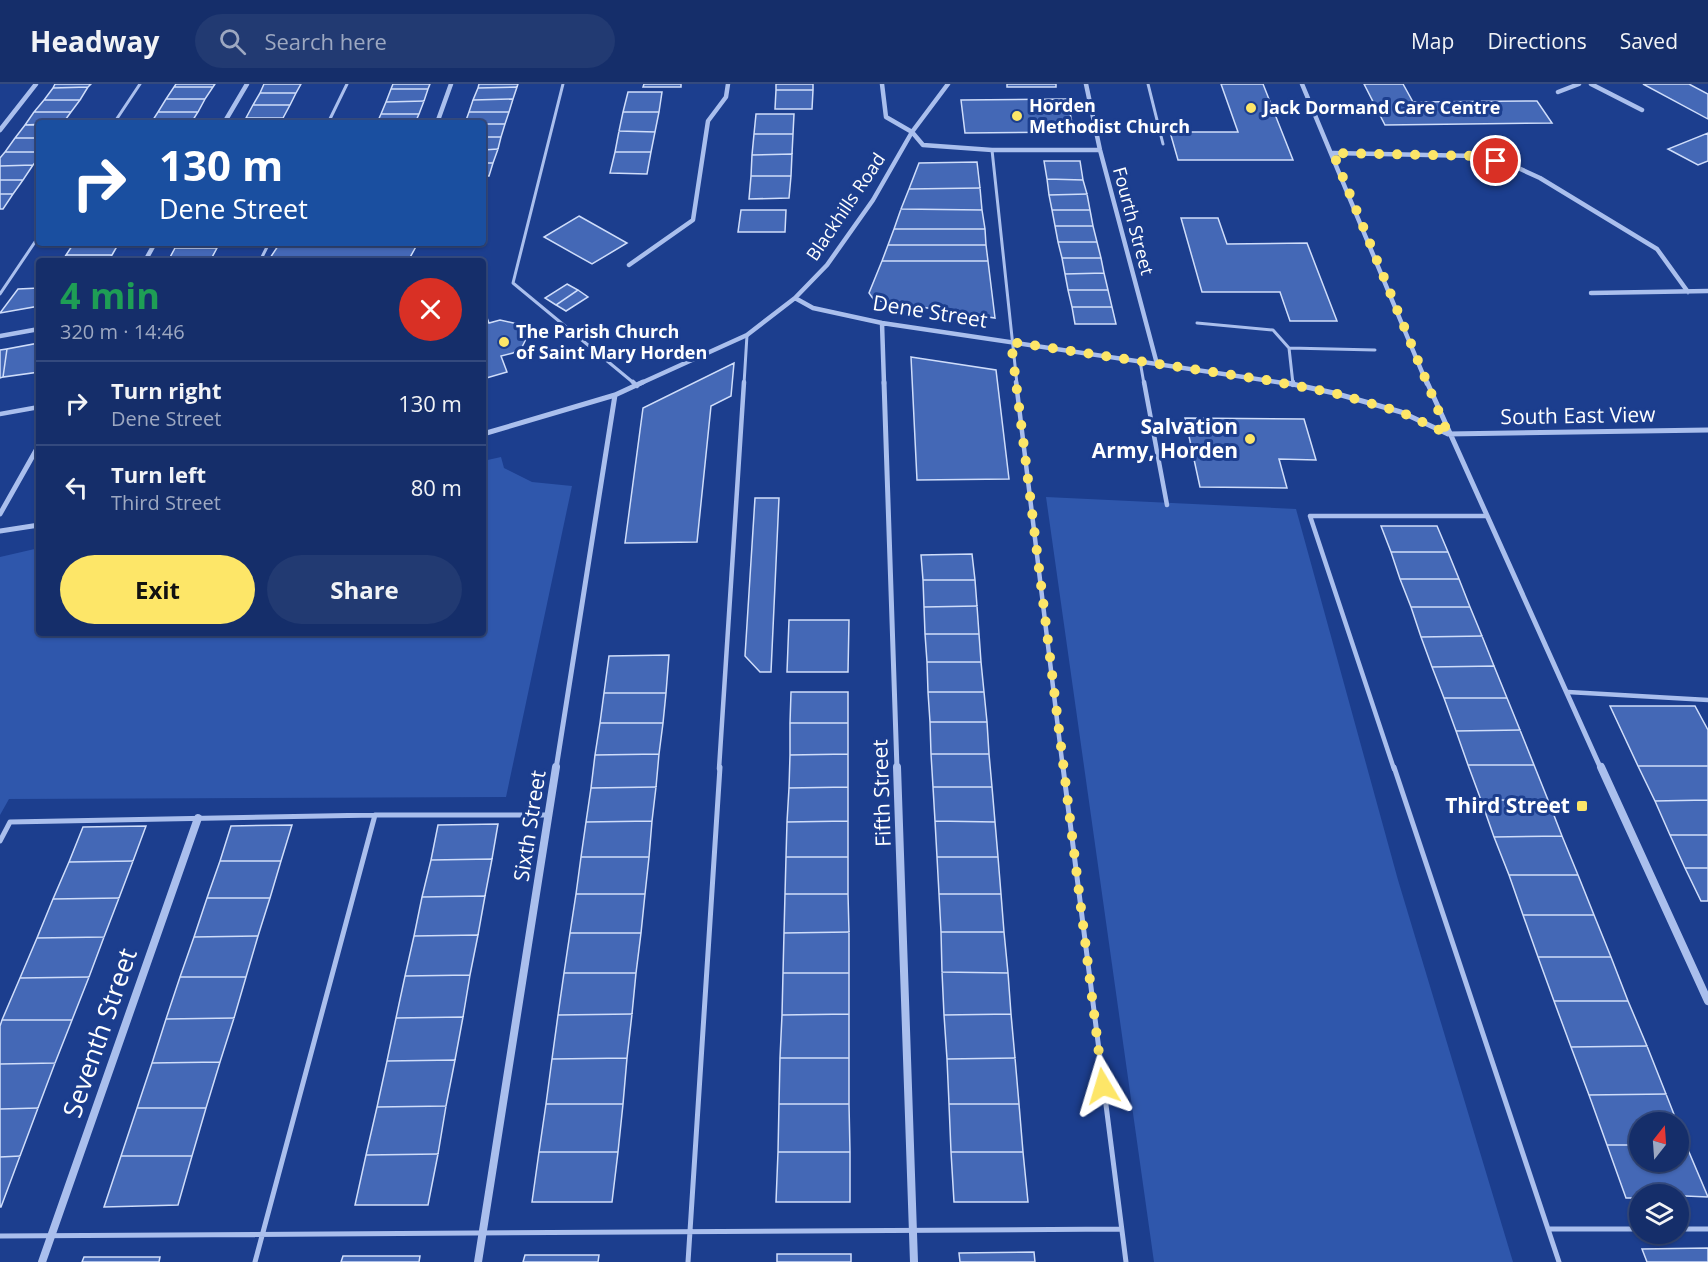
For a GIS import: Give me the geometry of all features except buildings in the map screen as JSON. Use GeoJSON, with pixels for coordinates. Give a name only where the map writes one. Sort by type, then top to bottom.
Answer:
{"type":"FeatureCollection","features":[{"type":"Feature","properties":{"kind":"street"},"geometry":{"type":"LineString","coordinates":[[0,130],[36,84]]}},
{"type":"Feature","properties":{"kind":"street"},"geometry":{"type":"LineString","coordinates":[[226,120],[247,84]]}},
{"type":"Feature","properties":{"kind":"street"},"geometry":{"type":"LineString","coordinates":[[438,120],[451,84]]}},
{"type":"Feature","properties":{"kind":"street"},"geometry":{"type":"LineString","coordinates":[[629,265],[693,220],[708,121],[726,97],[728,84]]}},
{"type":"Feature","properties":{"kind":"street"},"geometry":{"type":"LineString","coordinates":[[882,84],[886,117],[912,132],[923,145],[992,150],[1100,150]]}},
{"type":"Feature","properties":{"kind":"street","name":"Blackhills Road"},"geometry":{"type":"LineString","coordinates":[[486,433],[615,395],[747,335],[795,298],[827,265],[866,209],[912,132],[948,84]]}},
{"type":"Feature","properties":{"kind":"street","name":"Fourth Street"},"geometry":{"type":"LineString","coordinates":[[1086,84],[1100,150],[1157,364]]}},
{"type":"Feature","properties":{"kind":"street"},"geometry":{"type":"LineString","coordinates":[[1302,84],[1333,153],[1448,434],[1708,1001]]}},
{"type":"Feature","properties":{"kind":"street"},"geometry":{"type":"LineString","coordinates":[[1558,92],[1579,84]]}},
{"type":"Feature","properties":{"kind":"street"},"geometry":{"type":"LineString","coordinates":[[1591,84],[1642,110]]}},
{"type":"Feature","properties":{"kind":"street"},"geometry":{"type":"LineString","coordinates":[[1333,153],[1476,156],[1516,167],[1540,178],[1657,249],[1688,292]]}},
{"type":"Feature","properties":{"kind":"street"},"geometry":{"type":"LineString","coordinates":[[1591,293],[1708,291]]}},
{"type":"Feature","properties":{"kind":"street","name":"Dene Street"},"geometry":{"type":"LineString","coordinates":[[795,298],[813,308],[882,323],[1140,361],[1334,393],[1401,412],[1448,434]]}},
{"type":"Feature","properties":{"kind":"street","name":"Fifth Street"},"geometry":{"type":"LineString","coordinates":[[882,323],[914,1262]]}},
{"type":"Feature","properties":{"kind":"street"},"geometry":{"type":"LineString","coordinates":[[0,336],[36,330]]}},
{"type":"Feature","properties":{"kind":"street","name":"Sixth Street"},"geometry":{"type":"LineString","coordinates":[[478,1262],[615,395]]}},
{"type":"Feature","properties":{"kind":"street","name":"South East View"},"geometry":{"type":"LineString","coordinates":[[1448,434],[1708,430]]}},
{"type":"Feature","properties":{"kind":"street"},"geometry":{"type":"LineString","coordinates":[[0,513],[36,451]]}},
{"type":"Feature","properties":{"kind":"street"},"geometry":{"type":"LineString","coordinates":[[0,531],[36,525]]}},
{"type":"Feature","properties":{"kind":"street","name":"Seventh Street"},"geometry":{"type":"LineString","coordinates":[[42,1262],[198,818]]}},
{"type":"Feature","properties":{"kind":"lane"},"geometry":{"type":"LineString","coordinates":[[116,120],[140,84]]}},
{"type":"Feature","properties":{"kind":"lane"},"geometry":{"type":"LineString","coordinates":[[329,120],[347,84]]}},
{"type":"Feature","properties":{"kind":"lane"},"geometry":{"type":"LineString","coordinates":[[563,84],[513,283],[638,386]]}},
{"type":"Feature","properties":{"kind":"lane"},"geometry":{"type":"LineString","coordinates":[[1148,84],[1163,144]]}},
{"type":"Feature","properties":{"kind":"lane"},"geometry":{"type":"LineString","coordinates":[[992,150],[1011,342],[1126,1262]]}},
{"type":"Feature","properties":{"kind":"lane"},"geometry":{"type":"LineString","coordinates":[[0,294],[36,240]]}},
{"type":"Feature","properties":{"kind":"lane"},"geometry":{"type":"LineString","coordinates":[[1197,323],[1273,330],[1289,348],[1293,385]]}},
{"type":"Feature","properties":{"kind":"lane"},"geometry":{"type":"LineString","coordinates":[[688,1262],[747,335]]}},
{"type":"Feature","properties":{"kind":"lane"},"geometry":{"type":"LineString","coordinates":[[1289,348],[1376,350]]}},
{"type":"Feature","properties":{"kind":"lane"},"geometry":{"type":"LineString","coordinates":[[1140,361],[1167,505]]}},
{"type":"Feature","properties":{"kind":"lane"},"geometry":{"type":"LineString","coordinates":[[0,414],[36,408]]}},
{"type":"Feature","properties":{"kind":"lane"},"geometry":{"type":"LineString","coordinates":[[1487,516],[1310,516],[1559,1262]]}},
{"type":"Feature","properties":{"kind":"lane"},"geometry":{"type":"LineString","coordinates":[[1568,692],[1708,700]]}},
{"type":"Feature","properties":{"kind":"lane"},"geometry":{"type":"LineString","coordinates":[[0,839],[10,822],[375,815],[548,815]]}},
{"type":"Feature","properties":{"kind":"lane"},"geometry":{"type":"LineString","coordinates":[[255,1262],[375,815]]}},
{"type":"Feature","properties":{"kind":"lane"},"geometry":{"type":"LineString","coordinates":[[0,1236],[1121,1229]]}},
{"type":"Feature","properties":{"kind":"lane"},"geometry":{"type":"LineString","coordinates":[[1548,1229],[1629,1229]]}},
{"type":"Feature","properties":{"kind":"lane"},"geometry":{"type":"LineString","coordinates":[[1689,1229],[1708,1229]]}},
{"type":"Feature","properties":{"kind":"shaded area"},"geometry":{"type":"Polygon","coordinates":[[[501,457],[504,468],[532,482],[572,486],[506,797],[9,799],[0,815],[0,557],[36,549],[36,636],[486,636],[486,460],[501,457]]]}},
{"type":"Feature","properties":{"kind":"shaded area"},"geometry":{"type":"Polygon","coordinates":[[[1046,497],[1296,509],[1398,880],[1513,1262],[1154,1262],[1046,497]]]}},
{"type":"Feature","properties":{"kind":"place","name":"Jack Dormand Care Centre"},"geometry":{"type":"Point","coordinates":[1251,108]}},
{"type":"Feature","properties":{"kind":"place","name":"Horden Methodist Church"},"geometry":{"type":"Point","coordinates":[1017,116]}},
{"type":"Feature","properties":{"kind":"place","name":"The Parish Church of Saint Mary Horden"},"geometry":{"type":"Point","coordinates":[504,342]}},
{"type":"Feature","properties":{"kind":"place","name":"Salvation Army, Horden"},"geometry":{"type":"Point","coordinates":[1250,439]}},
{"type":"Feature","properties":{"kind":"place","name":"Third Street"},"geometry":{"type":"Point","coordinates":[1582,806]}},
{"type":"Feature","properties":{"kind":"route"},"geometry":{"type":"LineString","coordinates":[[1103,1086],[1011,342],[1266,380],[1334,393],[1401,412],[1448,434],[1333,153],[1476,156],[1496,161]]}}]}
